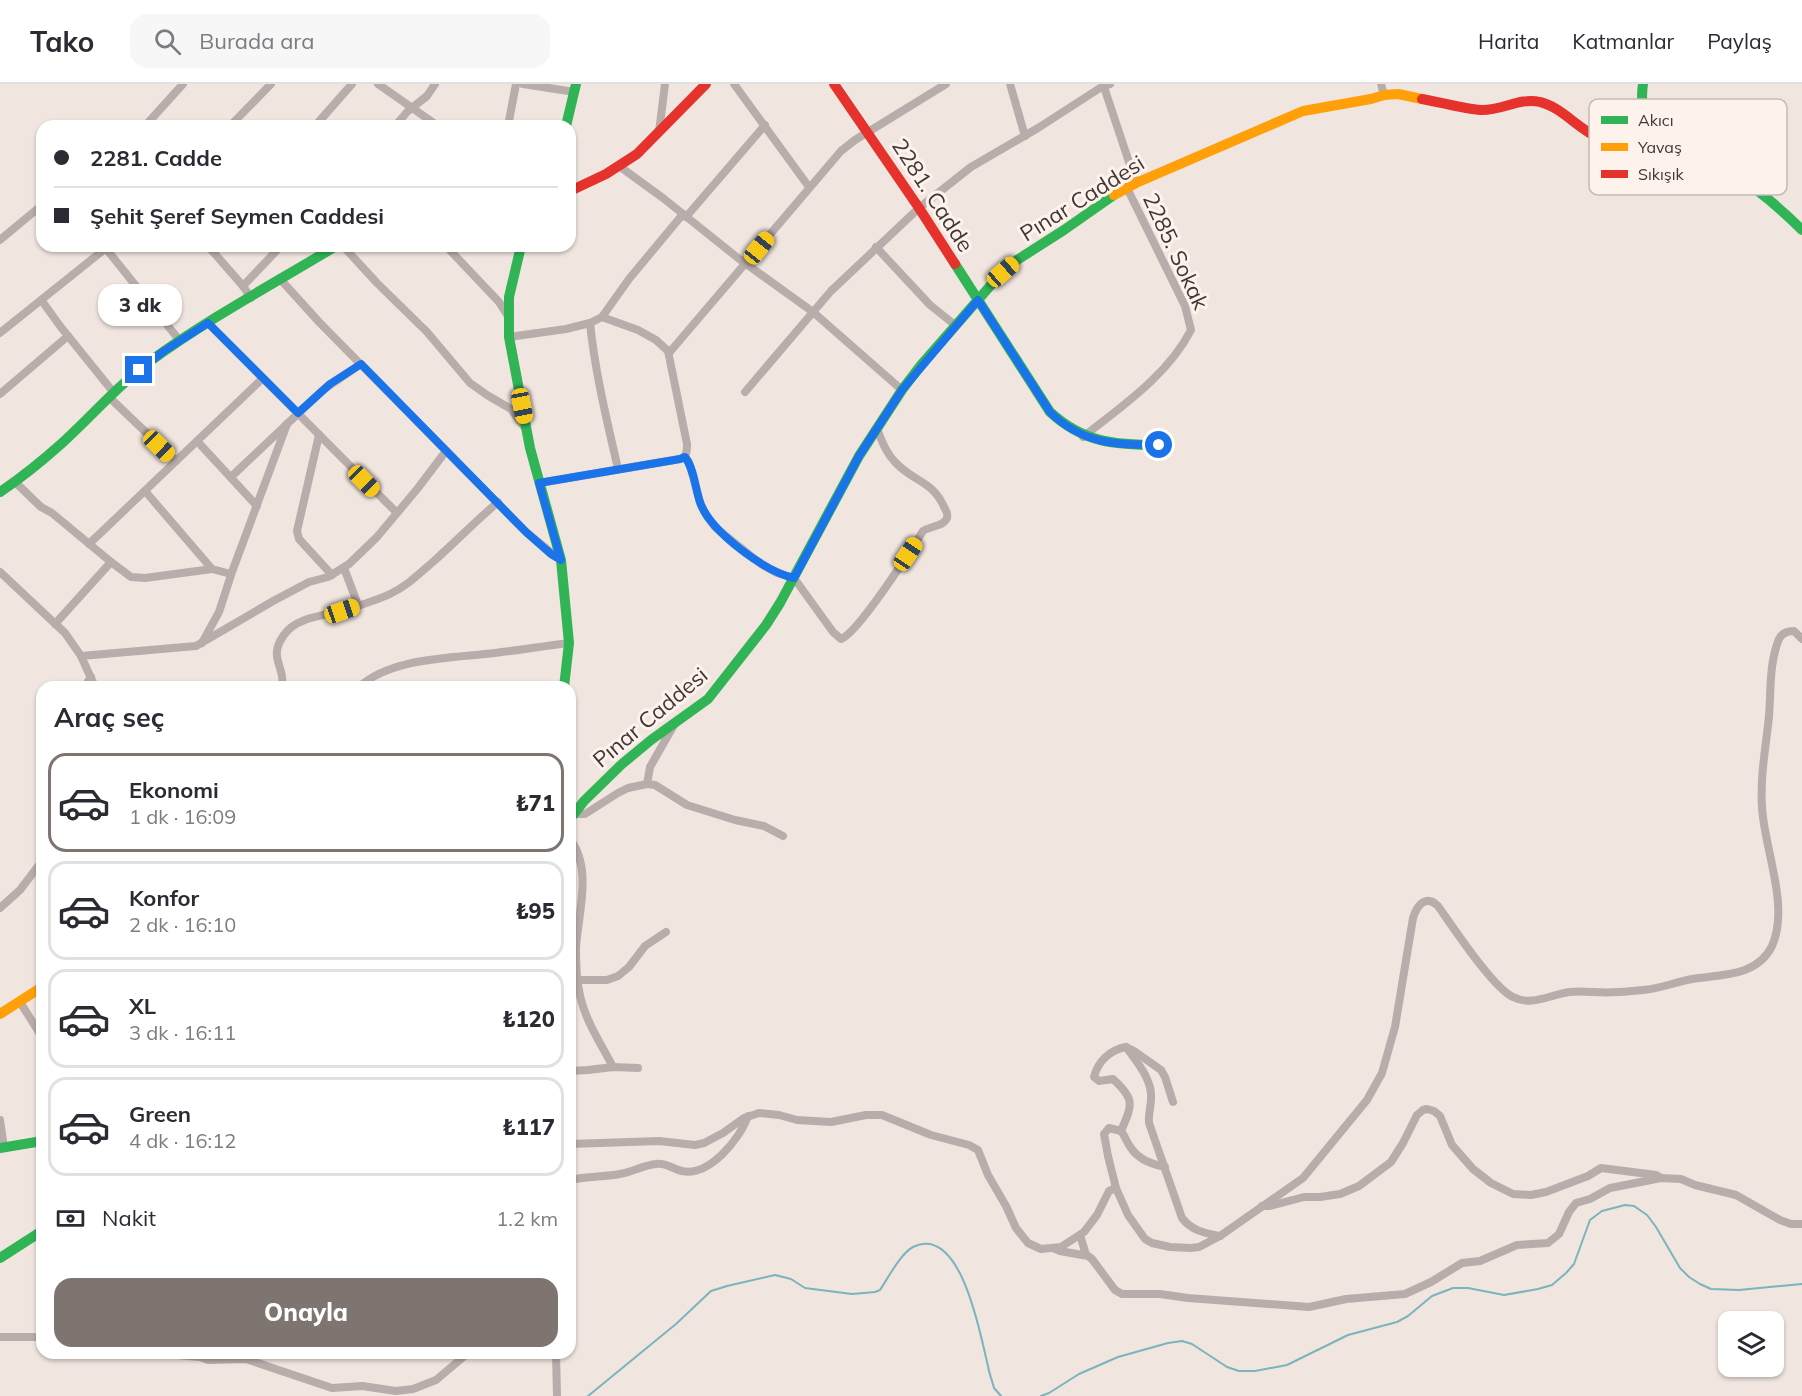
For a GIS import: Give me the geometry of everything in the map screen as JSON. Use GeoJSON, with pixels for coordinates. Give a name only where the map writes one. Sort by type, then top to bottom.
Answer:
{"type":"FeatureCollection","features":[{"type":"Feature","properties":{"kind":"street"},"geometry":{"type":"LineString","coordinates":[[150,120],[183,84]]}},
{"type":"Feature","properties":{"kind":"street"},"geometry":{"type":"LineString","coordinates":[[236,120],[271,84]]}},
{"type":"Feature","properties":{"kind":"street"},"geometry":{"type":"LineString","coordinates":[[320,120],[352,84]]}},
{"type":"Feature","properties":{"kind":"street"},"geometry":{"type":"LineString","coordinates":[[378,84],[429,120]]}},
{"type":"Feature","properties":{"kind":"street"},"geometry":{"type":"LineString","coordinates":[[401,120],[427,96],[435,84]]}},
{"type":"Feature","properties":{"kind":"street"},"geometry":{"type":"LineString","coordinates":[[509,120],[516,84]]}},
{"type":"Feature","properties":{"kind":"street"},"geometry":{"type":"LineString","coordinates":[[523,84],[575,88],[568,120]]}},
{"type":"Feature","properties":{"kind":"street"},"geometry":{"type":"LineString","coordinates":[[659,133],[665,84]]}},
{"type":"Feature","properties":{"kind":"street"},"geometry":{"type":"LineString","coordinates":[[576,188],[620,166],[637,154],[706,84]]}},
{"type":"Feature","properties":{"kind":"street"},"geometry":{"type":"LineString","coordinates":[[734,84],[809,187]]}},
{"type":"Feature","properties":{"kind":"street","name":"2281. Cadde"},"geometry":{"type":"LineString","coordinates":[[834,84],[919,208],[1050,412],[1065,426],[1095,440],[1159,445]]}},
{"type":"Feature","properties":{"kind":"street"},"geometry":{"type":"LineString","coordinates":[[926,84],[929,94]]}},
{"type":"Feature","properties":{"kind":"street"},"geometry":{"type":"LineString","coordinates":[[669,353],[841,151],[867,132],[946,84]]}},
{"type":"Feature","properties":{"kind":"street"},"geometry":{"type":"LineString","coordinates":[[1010,84],[1025,136]]}},
{"type":"Feature","properties":{"kind":"street"},"geometry":{"type":"LineString","coordinates":[[1642,99],[1643,84]]}},
{"type":"Feature","properties":{"kind":"street"},"geometry":{"type":"LineString","coordinates":[[746,392],[831,291],[919,208],[971,167],[1105,85]]}},
{"type":"Feature","properties":{"kind":"street","name":"2285. Sokak"},"geometry":{"type":"LineString","coordinates":[[1083,436],[1150,381],[1178,350],[1191,330],[1185,306],[1132,185],[1105,85]]}},
{"type":"Feature","properties":{"kind":"street","name":"Pınar Caddesi"},"geometry":{"type":"LineString","coordinates":[[576,811],[622,764],[703,704],[720,686],[766,625],[794,578],[859,456],[902,390],[955,325],[997,278],[1017,260],[1112,196],[1132,185],[1303,111],[1371,99],[1383,90],[1481,110],[1526,101],[1546,103],[1589,133]]}},
{"type":"Feature","properties":{"kind":"street"},"geometry":{"type":"LineString","coordinates":[[509,337],[566,329],[590,323],[602,316],[629,279],[765,125]]}},
{"type":"Feature","properties":{"kind":"street"},"geometry":{"type":"LineString","coordinates":[[620,166],[746,264],[813,312],[902,390]]}},
{"type":"Feature","properties":{"kind":"street"},"geometry":{"type":"LineString","coordinates":[[1764,195],[1802,230]]}},
{"type":"Feature","properties":{"kind":"street"},"geometry":{"type":"LineString","coordinates":[[0,240],[36,210]]}},
{"type":"Feature","properties":{"kind":"street"},"geometry":{"type":"LineString","coordinates":[[876,247],[930,305],[955,325]]}},
{"type":"Feature","properties":{"kind":"street"},"geometry":{"type":"LineString","coordinates":[[0,333],[99,252]]}},
{"type":"Feature","properties":{"kind":"street"},"geometry":{"type":"LineString","coordinates":[[109,252],[180,341]]}},
{"type":"Feature","properties":{"kind":"street"},"geometry":{"type":"LineString","coordinates":[[213,252],[251,298]]}},
{"type":"Feature","properties":{"kind":"street"},"geometry":{"type":"LineString","coordinates":[[243,286],[275,252]]}},
{"type":"Feature","properties":{"kind":"street"},"geometry":{"type":"LineString","coordinates":[[0,492],[78,429],[149,362],[208,323],[326,252]]}},
{"type":"Feature","properties":{"kind":"street"},"geometry":{"type":"LineString","coordinates":[[349,252],[427,332],[470,382],[511,409],[526,430]]}},
{"type":"Feature","properties":{"kind":"street"},"geometry":{"type":"LineString","coordinates":[[452,252],[499,302],[508,316]]}},
{"type":"Feature","properties":{"kind":"street"},"geometry":{"type":"LineString","coordinates":[[519,252],[512,279],[508,316],[509,337],[526,430],[561,560],[569,643],[565,681]]}},
{"type":"Feature","properties":{"kind":"street"},"geometry":{"type":"LineString","coordinates":[[281,280],[319,322],[526,532],[561,560]]}},
{"type":"Feature","properties":{"kind":"street"},"geometry":{"type":"LineString","coordinates":[[42,301],[112,395],[176,461]]}},
{"type":"Feature","properties":{"kind":"street"},"geometry":{"type":"LineString","coordinates":[[602,316],[638,330],[656,340],[669,353],[687,444],[685,457],[689,462],[706,515],[715,527],[761,564],[777,573],[794,578],[837,637],[844,638],[855,628],[923,531],[942,524],[947,514],[934,490],[898,465],[887,452],[877,429]]}},
{"type":"Feature","properties":{"kind":"street"},"geometry":{"type":"LineString","coordinates":[[208,323],[397,513]]}},
{"type":"Feature","properties":{"kind":"street"},"geometry":{"type":"LineString","coordinates":[[590,323],[604,410],[618,470]]}},
{"type":"Feature","properties":{"kind":"street"},"geometry":{"type":"LineString","coordinates":[[0,394],[68,336]]}},
{"type":"Feature","properties":{"kind":"street"},"geometry":{"type":"LineString","coordinates":[[231,477],[330,384],[361,364]]}},
{"type":"Feature","properties":{"kind":"street"},"geometry":{"type":"LineString","coordinates":[[88,544],[263,378]]}},
{"type":"Feature","properties":{"kind":"street"},"geometry":{"type":"LineString","coordinates":[[201,644],[219,612],[287,424]]}},
{"type":"Feature","properties":{"kind":"street"},"geometry":{"type":"LineString","coordinates":[[320,435],[297,531],[299,539],[332,575]]}},
{"type":"Feature","properties":{"kind":"street"},"geometry":{"type":"LineString","coordinates":[[197,441],[257,506]]}},
{"type":"Feature","properties":{"kind":"street"},"geometry":{"type":"LineString","coordinates":[[81,656],[188,648],[201,644],[230,625],[301,586],[332,575],[358,557],[397,513],[446,451]]}},
{"type":"Feature","properties":{"kind":"street"},"geometry":{"type":"LineString","coordinates":[[539,483],[685,457]]}},
{"type":"Feature","properties":{"kind":"street"},"geometry":{"type":"LineString","coordinates":[[15,482],[41,507],[52,513],[125,573],[138,578],[212,569],[231,574]]}},
{"type":"Feature","properties":{"kind":"street"},"geometry":{"type":"LineString","coordinates":[[145,491],[212,569]]}},
{"type":"Feature","properties":{"kind":"street"},"geometry":{"type":"LineString","coordinates":[[283,681],[277,656],[286,632],[298,623],[388,595],[411,581],[498,502]]}},
{"type":"Feature","properties":{"kind":"street"},"geometry":{"type":"LineString","coordinates":[[55,624],[111,562]]}},
{"type":"Feature","properties":{"kind":"street"},"geometry":{"type":"LineString","coordinates":[[344,568],[358,605]]}},
{"type":"Feature","properties":{"kind":"street"},"geometry":{"type":"LineString","coordinates":[[0,572],[65,633],[81,656],[93,681]]}},
{"type":"Feature","properties":{"kind":"street"},"geometry":{"type":"LineString","coordinates":[[1165,1167],[1138,1156],[1120,1131],[1109,1128],[1104,1134],[1107,1156],[1116,1188],[1134,1225],[1145,1239],[1152,1243],[1191,1248],[1199,1247],[1220,1236],[1298,1183],[1310,1172],[1367,1100],[1378,1082],[1387,1059],[1395,1027],[1415,911],[1428,900],[1438,906],[1501,988],[1508,995],[1523,1001],[1572,992],[1653,989],[1689,979],[1738,973],[1750,968],[1764,957],[1773,942],[1777,920],[1776,887],[1761,802],[1772,672],[1782,635],[1794,631],[1802,639]]}},
{"type":"Feature","properties":{"kind":"street"},"geometry":{"type":"LineString","coordinates":[[368,681],[379,674],[404,665],[434,659],[569,643]]}},
{"type":"Feature","properties":{"kind":"street"},"geometry":{"type":"LineString","coordinates":[[88,681],[91,677]]}},
{"type":"Feature","properties":{"kind":"street"},"geometry":{"type":"LineString","coordinates":[[647,784],[650,767],[674,724]]}},
{"type":"Feature","properties":{"kind":"street"},"geometry":{"type":"LineString","coordinates":[[576,815],[585,814],[628,788],[647,784],[655,785],[687,805],[735,820],[757,824],[783,836]]}},
{"type":"Feature","properties":{"kind":"street"},"geometry":{"type":"LineString","coordinates":[[576,850],[579,855],[583,888],[576,948],[579,991],[586,1015],[613,1067]]}},
{"type":"Feature","properties":{"kind":"street"},"geometry":{"type":"LineString","coordinates":[[0,908],[20,890],[36,869]]}},
{"type":"Feature","properties":{"kind":"street"},"geometry":{"type":"LineString","coordinates":[[578,980],[607,980],[618,976],[629,967],[645,946],[666,932]]}},
{"type":"Feature","properties":{"kind":"street"},"geometry":{"type":"LineString","coordinates":[[0,1014],[36,991]]}},
{"type":"Feature","properties":{"kind":"street"},"geometry":{"type":"LineString","coordinates":[[20,1002],[36,1027]]}},
{"type":"Feature","properties":{"kind":"street"},"geometry":{"type":"LineString","coordinates":[[1126,1047],[1150,1087],[1149,1123],[1179,1212],[1185,1222],[1197,1231],[1220,1236]]}},
{"type":"Feature","properties":{"kind":"street"},"geometry":{"type":"LineString","coordinates":[[1120,1131],[1131,1106],[1129,1098],[1113,1079],[1099,1081],[1094,1074],[1097,1067],[1116,1050],[1126,1047],[1161,1070],[1173,1102]]}},
{"type":"Feature","properties":{"kind":"street"},"geometry":{"type":"LineString","coordinates":[[576,1071],[613,1067],[638,1068]]}},
{"type":"Feature","properties":{"kind":"street"},"geometry":{"type":"LineString","coordinates":[[1262,1206],[1304,1197],[1340,1194],[1359,1186],[1391,1162],[1417,1115],[1427,1109],[1440,1116],[1452,1145],[1473,1169],[1491,1183],[1513,1194],[1531,1195],[1546,1192],[1588,1176],[1601,1168],[1661,1178]]}},
{"type":"Feature","properties":{"kind":"street"},"geometry":{"type":"LineString","coordinates":[[576,1144],[665,1141],[695,1145],[717,1138],[748,1116],[765,1113],[797,1120],[831,1122],[866,1115],[888,1117],[931,1135],[969,1145],[980,1153],[991,1181],[1023,1238],[1036,1248],[1086,1255],[1092,1259],[1115,1290],[1122,1294],[1160,1294],[1310,1307],[1346,1299],[1398,1296],[1421,1287],[1462,1263],[1480,1262],[1517,1245],[1548,1243],[1559,1234],[1569,1212],[1576,1203],[1590,1199],[1610,1188],[1661,1178],[1673,1177],[1736,1195],[1780,1220],[1791,1224],[1802,1224]]}},
{"type":"Feature","properties":{"kind":"street"},"geometry":{"type":"LineString","coordinates":[[576,1179],[621,1174],[657,1163],[682,1171],[697,1171],[723,1154],[736,1139],[748,1116]]}},
{"type":"Feature","properties":{"kind":"street"},"geometry":{"type":"LineString","coordinates":[[0,1120],[2,1148],[36,1142]]}},
{"type":"Feature","properties":{"kind":"street"},"geometry":{"type":"LineString","coordinates":[[1055,1249],[1080,1235],[1091,1224],[1109,1191],[1116,1188]]}},
{"type":"Feature","properties":{"kind":"street"},"geometry":{"type":"LineString","coordinates":[[0,1258],[36,1235]]}},
{"type":"Feature","properties":{"kind":"street"},"geometry":{"type":"LineString","coordinates":[[1080,1235],[1086,1255]]}},
{"type":"Feature","properties":{"kind":"street"},"geometry":{"type":"LineString","coordinates":[[0,1337],[36,1337]]}},
{"type":"Feature","properties":{"kind":"street"},"geometry":{"type":"LineString","coordinates":[[205,1359],[246,1359],[332,1388],[362,1386],[396,1391],[413,1389],[436,1380],[461,1359]]}},
{"type":"Feature","properties":{"kind":"street"},"geometry":{"type":"LineString","coordinates":[[556,1359],[556,1396]]}},
{"type":"Feature","properties":{"kind":"waterway"},"geometry":{"type":"LineString","coordinates":[[1041,1396],[1079,1374],[1118,1357],[1168,1343],[1182,1341],[1192,1344],[1227,1367],[1239,1371],[1255,1371],[1287,1365],[1348,1335],[1397,1322],[1432,1296],[1453,1288],[1468,1288],[1504,1295],[1552,1285],[1574,1264],[1590,1220],[1602,1211],[1625,1205],[1634,1206],[1647,1215],[1680,1268],[1689,1277],[1711,1289],[1739,1290],[1802,1284]]}},
{"type":"Feature","properties":{"kind":"waterway"},"geometry":{"type":"LineString","coordinates":[[588,1396],[676,1324],[711,1291],[775,1275],[791,1279],[805,1288],[852,1294],[875,1292],[880,1290],[908,1250],[930,1244],[944,1252],[956,1267],[966,1287],[994,1388],[1001,1396]]}},
{"type":"Feature","properties":{"kind":"traffic: fast"},"geometry":{"type":"LineString","coordinates":[[567,120],[576,84]]}},
{"type":"Feature","properties":{"kind":"traffic: fast"},"geometry":{"type":"LineString","coordinates":[[1642,99],[1643,84]]}},
{"type":"Feature","properties":{"kind":"traffic: fast"},"geometry":{"type":"LineString","coordinates":[[576,811],[622,764],[708,699],[766,625],[859,456],[921,365],[991,285],[1017,260],[1114,195]]}},
{"type":"Feature","properties":{"kind":"traffic: fast"},"geometry":{"type":"LineString","coordinates":[[1762,195],[1802,230]]}},
{"type":"Feature","properties":{"kind":"traffic: fast"},"geometry":{"type":"LineString","coordinates":[[0,492],[54,450],[149,362],[217,316],[326,252]]}},
{"type":"Feature","properties":{"kind":"traffic: fast"},"geometry":{"type":"LineString","coordinates":[[520,252],[509,297],[509,337],[530,448],[561,560],[569,643],[565,681]]}},
{"type":"Feature","properties":{"kind":"traffic: fast"},"geometry":{"type":"LineString","coordinates":[[955,264],[1050,412],[1075,430],[1101,440],[1114,443],[1159,445]]}},
{"type":"Feature","properties":{"kind":"traffic: fast"},"geometry":{"type":"LineString","coordinates":[[0,1148],[36,1142]]}},
{"type":"Feature","properties":{"kind":"traffic: fast"},"geometry":{"type":"LineString","coordinates":[[0,1258],[36,1235]]}},
{"type":"Feature","properties":{"kind":"traffic: slow"},"geometry":{"type":"LineString","coordinates":[[1114,195],[1136,183],[1303,111],[1384,95],[1398,94],[1422,99]]}},
{"type":"Feature","properties":{"kind":"traffic: slow"},"geometry":{"type":"LineString","coordinates":[[0,1014],[36,991]]}},
{"type":"Feature","properties":{"kind":"traffic: jam"},"geometry":{"type":"LineString","coordinates":[[576,188],[606,174],[637,154],[706,84]]}},
{"type":"Feature","properties":{"kind":"traffic: jam"},"geometry":{"type":"LineString","coordinates":[[834,84],[955,264]]}},
{"type":"Feature","properties":{"kind":"traffic: jam"},"geometry":{"type":"LineString","coordinates":[[1422,99],[1481,110],[1525,101],[1540,102],[1561,112],[1589,132]]}},
{"type":"Feature","properties":{"kind":"route"},"geometry":{"type":"LineString","coordinates":[[139,370],[208,323],[298,413],[330,384],[361,364],[526,532],[561,560],[539,483],[685,457],[689,462],[700,502],[715,527],[761,564],[777,573],[794,578],[859,456],[902,390],[978,300],[1043,402],[1065,426],[1095,440],[1159,445]]}}]}
